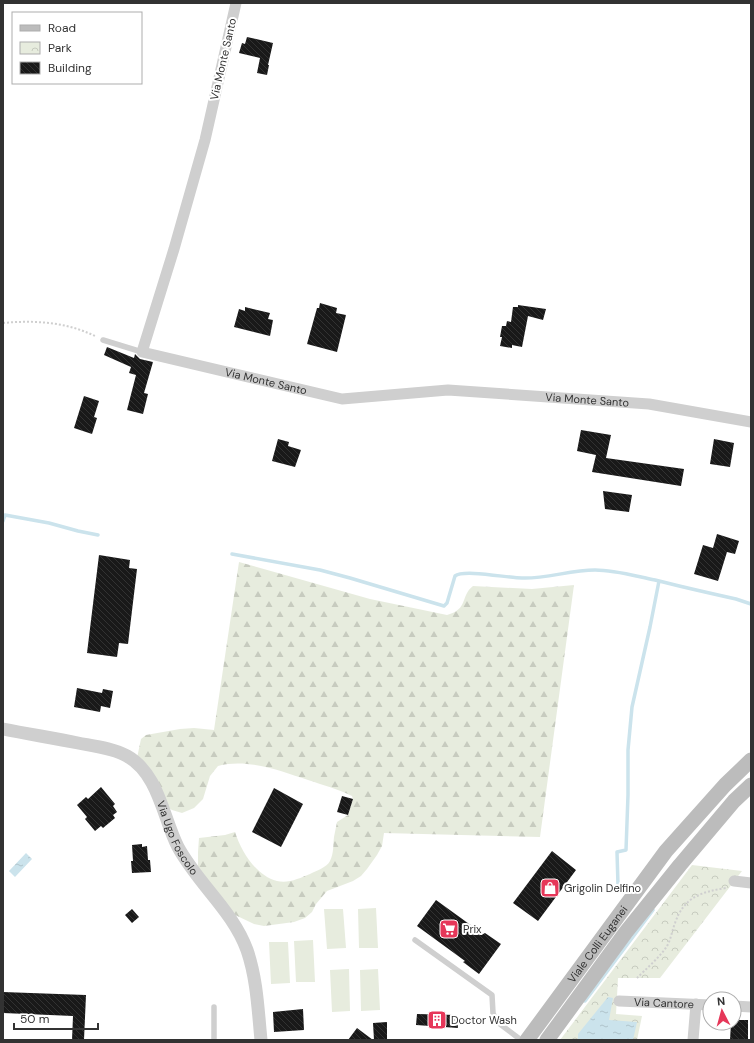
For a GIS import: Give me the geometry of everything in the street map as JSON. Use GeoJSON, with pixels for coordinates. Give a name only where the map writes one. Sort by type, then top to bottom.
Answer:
{"type":"FeatureCollection","features":[{"type":"Feature","properties":{"kind":"main road","name":"Viale Colli Euganei"},"geometry":{"type":"LineString","coordinates":[[527,1040],[666,851],[725,785],[751,760]]}},
{"type":"Feature","properties":{"kind":"main road","name":"Viale Colli Euganei"},"geometry":{"type":"LineString","coordinates":[[547,1040],[626,932],[734,801],[751,785]]}},
{"type":"Feature","properties":{"kind":"street","name":"Via Monte Santo"},"geometry":{"type":"LineString","coordinates":[[236,3],[204,140],[174,249],[142,352],[342,399],[448,390],[648,404],[751,422]]}},
{"type":"Feature","properties":{"kind":"street","name":"Via Ugo Foscolo"},"geometry":{"type":"LineString","coordinates":[[3,729],[109,749],[128,756],[142,768],[157,792],[177,846],[190,867],[230,917],[240,933],[253,971],[261,1040]]}},
{"type":"Feature","properties":{"kind":"street"},"geometry":{"type":"LineString","coordinates":[[733,885],[751,883]]}},
{"type":"Feature","properties":{"kind":"street","name":"Via Cantore"},"geometry":{"type":"LineString","coordinates":[[618,1000],[702,1004]]}},
{"type":"Feature","properties":{"kind":"street"},"geometry":{"type":"LineString","coordinates":[[693,1040],[696,1004]]}},
{"type":"Feature","properties":{"kind":"lane"},"geometry":{"type":"LineString","coordinates":[[103,340],[142,352]]}},
{"type":"Feature","properties":{"kind":"lane"},"geometry":{"type":"LineString","coordinates":[[415,940],[492,995],[493,1013],[496,1022],[521,1040]]}},
{"type":"Feature","properties":{"kind":"lane"},"geometry":{"type":"LineString","coordinates":[[214,1007],[214,1040]]}},
{"type":"Feature","properties":{"kind":"path"},"geometry":{"type":"LineString","coordinates":[[3,323],[44,322],[65,325],[83,330],[103,340]]}},
{"type":"Feature","properties":{"kind":"path"},"geometry":{"type":"LineString","coordinates":[[637,978],[666,948],[679,913],[688,902],[697,895],[710,890],[726,888],[733,885]]}},
{"type":"Feature","properties":{"kind":"green space"},"geometry":{"type":"Polygon","coordinates":[[[239,562],[370,599],[447,615],[459,609],[469,590],[473,586],[532,589],[574,585],[540,837],[384,833],[382,846],[361,876],[353,881],[327,891],[316,904],[312,912],[305,918],[294,922],[264,926],[254,924],[233,914],[198,870],[199,838],[225,835],[235,832],[245,855],[262,874],[281,882],[294,880],[310,874],[329,863],[332,855],[337,822],[348,815],[353,799],[352,796],[336,789],[275,770],[252,765],[229,764],[218,766],[210,776],[203,799],[194,808],[182,813],[172,810],[164,805],[137,758],[141,739],[146,735],[180,729],[194,728],[214,730],[239,562]]]}},
{"type":"Feature","properties":{"kind":"green space"},"geometry":{"type":"Polygon","coordinates":[[[692,865],[742,871],[660,978],[618,978],[616,1014],[642,1016],[637,1040],[560,1040],[692,865]]]}},
{"type":"Feature","properties":{"kind":"green space"},"geometry":{"type":"Polygon","coordinates":[[[376,908],[378,948],[359,948],[358,909],[376,908]]]}},
{"type":"Feature","properties":{"kind":"green space"},"geometry":{"type":"Polygon","coordinates":[[[324,909],[343,909],[346,948],[327,949],[324,909]]]}},
{"type":"Feature","properties":{"kind":"green space"},"geometry":{"type":"Polygon","coordinates":[[[313,940],[315,982],[296,982],[294,941],[313,940]]]}},
{"type":"Feature","properties":{"kind":"green space"},"geometry":{"type":"Polygon","coordinates":[[[269,942],[288,942],[290,983],[271,984],[269,942]]]}},
{"type":"Feature","properties":{"kind":"green space"},"geometry":{"type":"Polygon","coordinates":[[[349,969],[350,1011],[332,1012],[330,970],[349,969]]]}},
{"type":"Feature","properties":{"kind":"green space"},"geometry":{"type":"Polygon","coordinates":[[[378,969],[380,1010],[361,1011],[360,970],[378,969]]]}},
{"type":"Feature","properties":{"kind":"water"},"geometry":{"type":"Polygon","coordinates":[[[26,853],[32,859],[15,877],[9,871],[26,853]]]}},
{"type":"Feature","properties":{"kind":"water"},"geometry":{"type":"Polygon","coordinates":[[[608,997],[613,998],[609,1020],[637,1022],[633,1040],[578,1040],[578,1034],[608,997]]]}},
{"type":"Feature","properties":{"kind":"building"},"geometry":{"type":"Polygon","coordinates":[[[247,37],[273,43],[267,75],[257,73],[260,58],[239,53],[242,43],[245,44],[247,37]]]}},
{"type":"Feature","properties":{"kind":"building"},"geometry":{"type":"Polygon","coordinates":[[[320,303],[337,308],[336,313],[346,315],[337,352],[307,344],[317,308],[319,308],[320,303]]]}},
{"type":"Feature","properties":{"kind":"building"},"geometry":{"type":"Polygon","coordinates":[[[518,305],[546,309],[543,320],[528,316],[522,347],[512,345],[512,348],[500,346],[502,326],[506,326],[507,321],[511,322],[513,307],[518,307],[518,305]]]}},
{"type":"Feature","properties":{"kind":"building"},"geometry":{"type":"Polygon","coordinates":[[[245,307],[270,313],[268,319],[273,320],[270,336],[234,327],[239,309],[245,311],[245,307]]]}},
{"type":"Feature","properties":{"kind":"building"},"geometry":{"type":"Polygon","coordinates":[[[107,347],[134,358],[135,354],[140,359],[153,362],[144,393],[148,394],[143,414],[127,410],[136,375],[129,373],[131,367],[104,355],[107,347]]]}},
{"type":"Feature","properties":{"kind":"building"},"geometry":{"type":"Polygon","coordinates":[[[84,396],[99,401],[94,417],[97,418],[92,434],[74,428],[84,396]]]}},
{"type":"Feature","properties":{"kind":"building"},"geometry":{"type":"Polygon","coordinates":[[[581,430],[611,435],[606,458],[684,469],[681,486],[592,472],[596,455],[577,451],[581,430]]]}},
{"type":"Feature","properties":{"kind":"building"},"geometry":{"type":"Polygon","coordinates":[[[278,439],[289,442],[288,446],[301,450],[295,467],[272,461],[278,439]]]}},
{"type":"Feature","properties":{"kind":"building"},"geometry":{"type":"Polygon","coordinates":[[[714,439],[734,443],[730,467],[710,464],[714,439]]]}},
{"type":"Feature","properties":{"kind":"building"},"geometry":{"type":"Polygon","coordinates":[[[603,491],[632,495],[629,512],[605,509],[603,491]]]}},
{"type":"Feature","properties":{"kind":"building"},"geometry":{"type":"Polygon","coordinates":[[[717,534],[739,541],[735,554],[727,552],[718,581],[694,574],[703,545],[713,548],[717,534]]]}},
{"type":"Feature","properties":{"kind":"building"},"geometry":{"type":"Polygon","coordinates":[[[99,555],[130,560],[129,568],[137,569],[128,644],[119,643],[117,657],[87,653],[99,555]]]}},
{"type":"Feature","properties":{"kind":"building"},"geometry":{"type":"Polygon","coordinates":[[[77,688],[102,693],[103,689],[113,691],[110,708],[101,706],[100,712],[74,707],[77,688]]]}},
{"type":"Feature","properties":{"kind":"building"},"geometry":{"type":"Polygon","coordinates":[[[101,787],[115,804],[113,806],[117,812],[113,815],[115,818],[103,828],[101,826],[95,831],[85,819],[87,817],[77,805],[86,797],[88,799],[101,787]]]}},
{"type":"Feature","properties":{"kind":"building"},"geometry":{"type":"Polygon","coordinates":[[[274,788],[303,804],[281,847],[252,832],[274,788]]]}},
{"type":"Feature","properties":{"kind":"building"},"geometry":{"type":"Polygon","coordinates":[[[342,796],[353,799],[348,815],[337,812],[342,796]]]}},
{"type":"Feature","properties":{"kind":"building"},"geometry":{"type":"Polygon","coordinates":[[[142,844],[142,847],[147,846],[151,872],[132,873],[132,845],[142,844]]]}},
{"type":"Feature","properties":{"kind":"building"},"geometry":{"type":"Polygon","coordinates":[[[552,851],[576,870],[538,921],[513,903],[552,851]]]}},
{"type":"Feature","properties":{"kind":"building"},"geometry":{"type":"Polygon","coordinates":[[[436,900],[483,934],[485,933],[501,944],[479,974],[463,962],[465,961],[417,926],[436,900]]]}},
{"type":"Feature","properties":{"kind":"building"},"geometry":{"type":"Polygon","coordinates":[[[132,909],[139,917],[132,923],[125,915],[132,909]]]}},
{"type":"Feature","properties":{"kind":"building"},"geometry":{"type":"Polygon","coordinates":[[[3,992],[86,995],[84,1040],[72,1040],[73,1016],[3,1013],[3,992]]]}},
{"type":"Feature","properties":{"kind":"building"},"geometry":{"type":"Polygon","coordinates":[[[303,1009],[304,1030],[274,1032],[273,1012],[303,1009]]]}},
{"type":"Feature","properties":{"kind":"building","name":"Doctor Wash"},"geometry":{"type":"Polygon","coordinates":[[[417,1014],[457,1015],[458,1028],[416,1025],[417,1014]]]}},
{"type":"Feature","properties":{"kind":"building"},"geometry":{"type":"Polygon","coordinates":[[[742,1020],[748,1020],[748,1040],[730,1040],[731,1031],[742,1031],[742,1020]]]}},
{"type":"Feature","properties":{"kind":"building"},"geometry":{"type":"Polygon","coordinates":[[[387,1022],[387,1040],[374,1040],[373,1023],[387,1022]]]}},
{"type":"Feature","properties":{"kind":"building"},"geometry":{"type":"Polygon","coordinates":[[[357,1028],[373,1040],[348,1040],[357,1028]]]}},
{"type":"Feature","properties":{"kind":"waterway"},"geometry":{"type":"LineString","coordinates":[[3,521],[5,515],[49,523],[98,535]]}},
{"type":"Feature","properties":{"kind":"waterway"},"geometry":{"type":"LineString","coordinates":[[232,554],[320,570],[444,606],[447,603],[455,576],[460,574],[467,573],[515,578],[531,578],[586,570],[610,571],[632,575],[736,599],[751,604]]}},
{"type":"Feature","properties":{"kind":"waterway"},"geometry":{"type":"LineString","coordinates":[[618,885],[617,852],[626,850],[628,750],[632,707],[659,581]]}},
{"type":"Feature","properties":{"kind":"waterway"},"geometry":{"type":"LineString","coordinates":[[585,1001],[653,910]]}},
{"type":"Feature","properties":{"kind":"place","name":"Grigolin Delfino"},"geometry":{"type":"Point","coordinates":[550,888]}},
{"type":"Feature","properties":{"kind":"place","name":"Prix"},"geometry":{"type":"Point","coordinates":[449,929]}},
{"type":"Feature","properties":{"kind":"place","name":"Doctor Wash"},"geometry":{"type":"Point","coordinates":[437,1020]}}]}
